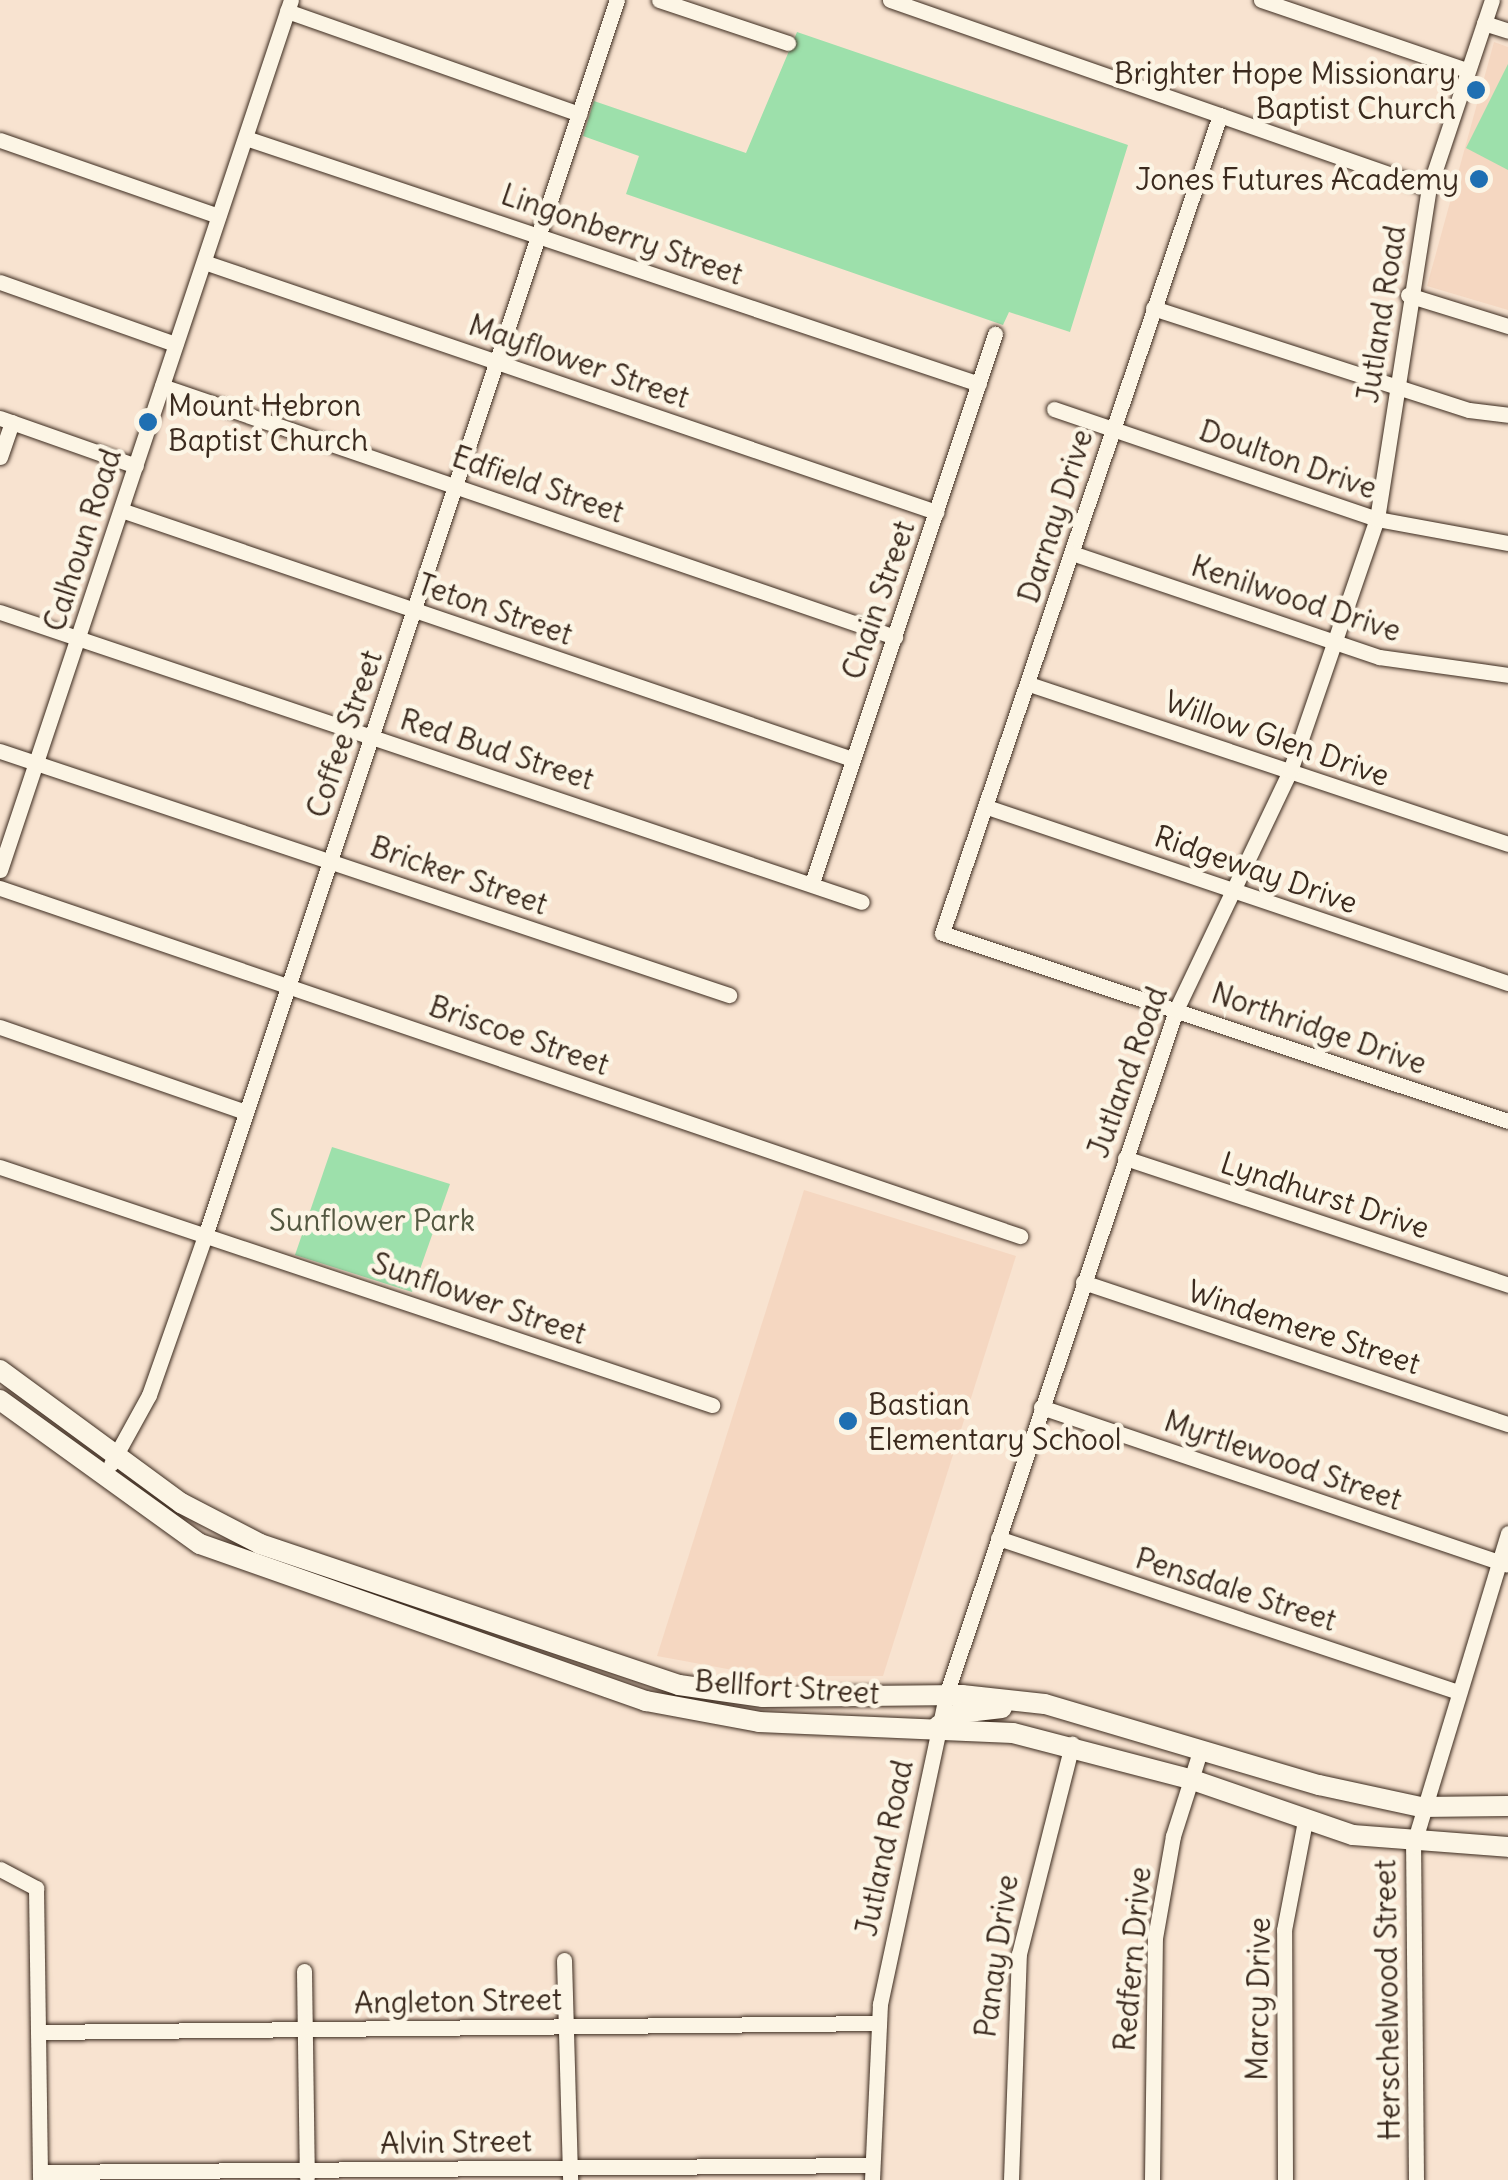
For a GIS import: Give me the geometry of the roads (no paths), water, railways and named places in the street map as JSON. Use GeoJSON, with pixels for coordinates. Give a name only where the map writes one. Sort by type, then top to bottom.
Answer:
{"type":"FeatureCollection","features":[{"type":"Feature","properties":{"kind":"main road","name":"Bellfort Street"},"geometry":{"type":"LineString","coordinates":[[0,1370],[180,1503],[260,1544],[679,1685],[807,1698],[946,1695],[1045,1704],[1420,1807],[1508,1806]]}},
{"type":"Feature","properties":{"kind":"main road"},"geometry":{"type":"LineString","coordinates":[[28,1418],[44,1399]]}},
{"type":"Feature","properties":{"kind":"main road","name":"Bellfort Street"},"geometry":{"type":"LineString","coordinates":[[0,1400],[161,1521],[253,1568],[674,1709],[808,1724],[938,1726],[1072,1744],[1190,1779],[1305,1821],[1413,1846],[1508,1847]]}},
{"type":"Feature","properties":{"kind":"main road"},"geometry":{"type":"LineString","coordinates":[[253,1568],[260,1544]]}},
{"type":"Feature","properties":{"kind":"main road"},"geometry":{"type":"LineString","coordinates":[[394,1616],[400,1594]]}},
{"type":"Feature","properties":{"kind":"main road"},"geometry":{"type":"LineString","coordinates":[[531,1664],[540,1640]]}},
{"type":"Feature","properties":{"kind":"main road"},"geometry":{"type":"LineString","coordinates":[[674,1709],[679,1685]]}},
{"type":"Feature","properties":{"kind":"main road"},"geometry":{"type":"LineString","coordinates":[[864,1724],[930,1709],[946,1695]]}},
{"type":"Feature","properties":{"kind":"main road"},"geometry":{"type":"LineString","coordinates":[[807,1698],[808,1724]]}},
{"type":"Feature","properties":{"kind":"main road"},"geometry":{"type":"LineString","coordinates":[[938,1726],[966,1711],[1045,1704]]}},
{"type":"Feature","properties":{"kind":"street","name":"Coffee Street"},"geometry":{"type":"LineString","coordinates":[[101,1476],[118,1456],[149,1395],[205,1236],[499,363],[616,0]]}},
{"type":"Feature","properties":{"kind":"street"},"geometry":{"type":"LineString","coordinates":[[659,0],[788,43]]}},
{"type":"Feature","properties":{"kind":"street"},"geometry":{"type":"LineString","coordinates":[[892,0],[1429,188]]}},
{"type":"Feature","properties":{"kind":"street"},"geometry":{"type":"LineString","coordinates":[[1261,0],[1467,70]]}},
{"type":"Feature","properties":{"kind":"street","name":"Jutland Road"},"geometry":{"type":"LineString","coordinates":[[871,2172],[878,2022],[946,1695],[1176,1010],[1236,892],[1290,772],[1336,643],[1376,518],[1398,386],[1408,295],[1429,188],[1492,0]]}},
{"type":"Feature","properties":{"kind":"street"},"geometry":{"type":"LineString","coordinates":[[289,6],[578,114]]}},
{"type":"Feature","properties":{"kind":"street","name":"Calhoun Road"},"geometry":{"type":"LineString","coordinates":[[0,870],[289,6]]}},
{"type":"Feature","properties":{"kind":"street"},"geometry":{"type":"LineString","coordinates":[[1484,23],[1508,31]]}},
{"type":"Feature","properties":{"kind":"street","name":"Darnay Drive"},"geometry":{"type":"LineString","coordinates":[[942,933],[1220,116]]}},
{"type":"Feature","properties":{"kind":"street","name":"Lingonberry Street"},"geometry":{"type":"LineString","coordinates":[[246,138],[980,384]]}},
{"type":"Feature","properties":{"kind":"street"},"geometry":{"type":"LineString","coordinates":[[0,140],[218,216]]}},
{"type":"Feature","properties":{"kind":"street","name":"Mayflower Street"},"geometry":{"type":"LineString","coordinates":[[204,262],[936,512]]}},
{"type":"Feature","properties":{"kind":"street"},"geometry":{"type":"LineString","coordinates":[[0,282],[175,344]]}},
{"type":"Feature","properties":{"kind":"street"},"geometry":{"type":"LineString","coordinates":[[1408,295],[1508,326]]}},
{"type":"Feature","properties":{"kind":"street"},"geometry":{"type":"LineString","coordinates":[[1154,308],[1398,386],[1508,415]]}},
{"type":"Feature","properties":{"kind":"street","name":"Chain Street"},"geometry":{"type":"LineString","coordinates":[[812,883],[995,334]]}},
{"type":"Feature","properties":{"kind":"street","name":"Edfield Street"},"geometry":{"type":"LineString","coordinates":[[162,386],[895,637]]}},
{"type":"Feature","properties":{"kind":"street","name":"Doulton Drive"},"geometry":{"type":"LineString","coordinates":[[1054,410],[1376,518],[1508,543]]}},
{"type":"Feature","properties":{"kind":"street"},"geometry":{"type":"LineString","coordinates":[[0,457],[6,420],[136,466]]}},
{"type":"Feature","properties":{"kind":"street","name":"Teton Street"},"geometry":{"type":"LineString","coordinates":[[121,510],[852,759]]}},
{"type":"Feature","properties":{"kind":"street","name":"Kenilwood Drive"},"geometry":{"type":"LineString","coordinates":[[1072,553],[1336,643],[1508,675]]}},
{"type":"Feature","properties":{"kind":"street","name":"Red Bud Street"},"geometry":{"type":"LineString","coordinates":[[0,612],[862,902]]}},
{"type":"Feature","properties":{"kind":"street","name":"Willow Glen Drive"},"geometry":{"type":"LineString","coordinates":[[1029,684],[1508,844]]}},
{"type":"Feature","properties":{"kind":"street","name":"Bricker Street"},"geometry":{"type":"LineString","coordinates":[[0,751],[729,995]]}},
{"type":"Feature","properties":{"kind":"street","name":"Ridgeway Drive"},"geometry":{"type":"LineString","coordinates":[[987,806],[1508,983]]}},
{"type":"Feature","properties":{"kind":"street","name":"Briscoe Street"},"geometry":{"type":"LineString","coordinates":[[0,888],[1020,1236]]}},
{"type":"Feature","properties":{"kind":"street","name":"Northridge Drive"},"geometry":{"type":"LineString","coordinates":[[942,933],[1508,1121]]}},
{"type":"Feature","properties":{"kind":"street"},"geometry":{"type":"LineString","coordinates":[[0,1026],[246,1112]]}},
{"type":"Feature","properties":{"kind":"street","name":"Lyndhurst Drive"},"geometry":{"type":"LineString","coordinates":[[1126,1158],[1508,1284]]}},
{"type":"Feature","properties":{"kind":"street","name":"Sunflower Street"},"geometry":{"type":"LineString","coordinates":[[0,1167],[712,1405]]}},
{"type":"Feature","properties":{"kind":"street","name":"Windemere Street"},"geometry":{"type":"LineString","coordinates":[[1083,1282],[1508,1424]]}},
{"type":"Feature","properties":{"kind":"street","name":"Myrtlewood Street"},"geometry":{"type":"LineString","coordinates":[[1041,1408],[1504,1563]]}},
{"type":"Feature","properties":{"kind":"street","name":"Herschelwood Street"},"geometry":{"type":"LineString","coordinates":[[1416,2180],[1413,1846],[1420,1807],[1456,1692],[1504,1563],[1508,1534]]}},
{"type":"Feature","properties":{"kind":"street","name":"Pensdale Street"},"geometry":{"type":"LineString","coordinates":[[998,1538],[1456,1692]]}},
{"type":"Feature","properties":{"kind":"street","name":"Panay Drive"},"geometry":{"type":"LineString","coordinates":[[1011,2180],[1019,1954],[1072,1744]]}},
{"type":"Feature","properties":{"kind":"street","name":"Redfern Drive"},"geometry":{"type":"LineString","coordinates":[[1152,2180],[1155,1938],[1190,1779],[1201,1748]]}},
{"type":"Feature","properties":{"kind":"street","name":"Marcy Drive"},"geometry":{"type":"LineString","coordinates":[[1285,2180],[1284,1930],[1305,1821]]}},
{"type":"Feature","properties":{"kind":"street"},"geometry":{"type":"LineString","coordinates":[[0,1868],[36,1888],[40,2176]]}},
{"type":"Feature","properties":{"kind":"street"},"geometry":{"type":"LineString","coordinates":[[564,1960],[570,2174]]}},
{"type":"Feature","properties":{"kind":"street"},"geometry":{"type":"LineString","coordinates":[[304,1971],[307,2175]]}},
{"type":"Feature","properties":{"kind":"street","name":"Angleton Street"},"geometry":{"type":"LineString","coordinates":[[38,2032],[878,2022]]}},
{"type":"Feature","properties":{"kind":"street","name":"Alvin Street"},"geometry":{"type":"LineString","coordinates":[[40,2176],[871,2172]]}},
{"type":"Feature","properties":{"kind":"place","name":"Brighter Hope Missionary Baptist Church"},"geometry":{"type":"Point","coordinates":[1476,90]}},
{"type":"Feature","properties":{"kind":"place","name":"Jones Futures Academy"},"geometry":{"type":"Point","coordinates":[1479,179]}},
{"type":"Feature","properties":{"kind":"place","name":"Mount Hebron Baptist Church"},"geometry":{"type":"Point","coordinates":[148,422]}},
{"type":"Feature","properties":{"kind":"place","name":"Bastian Elementary School"},"geometry":{"type":"Point","coordinates":[848,1421]}},
{"type":"Feature","properties":{"kind":"park label","name":"Sunflower Park"},"geometry":{"type":"Point","coordinates":[372,1220]}}]}
